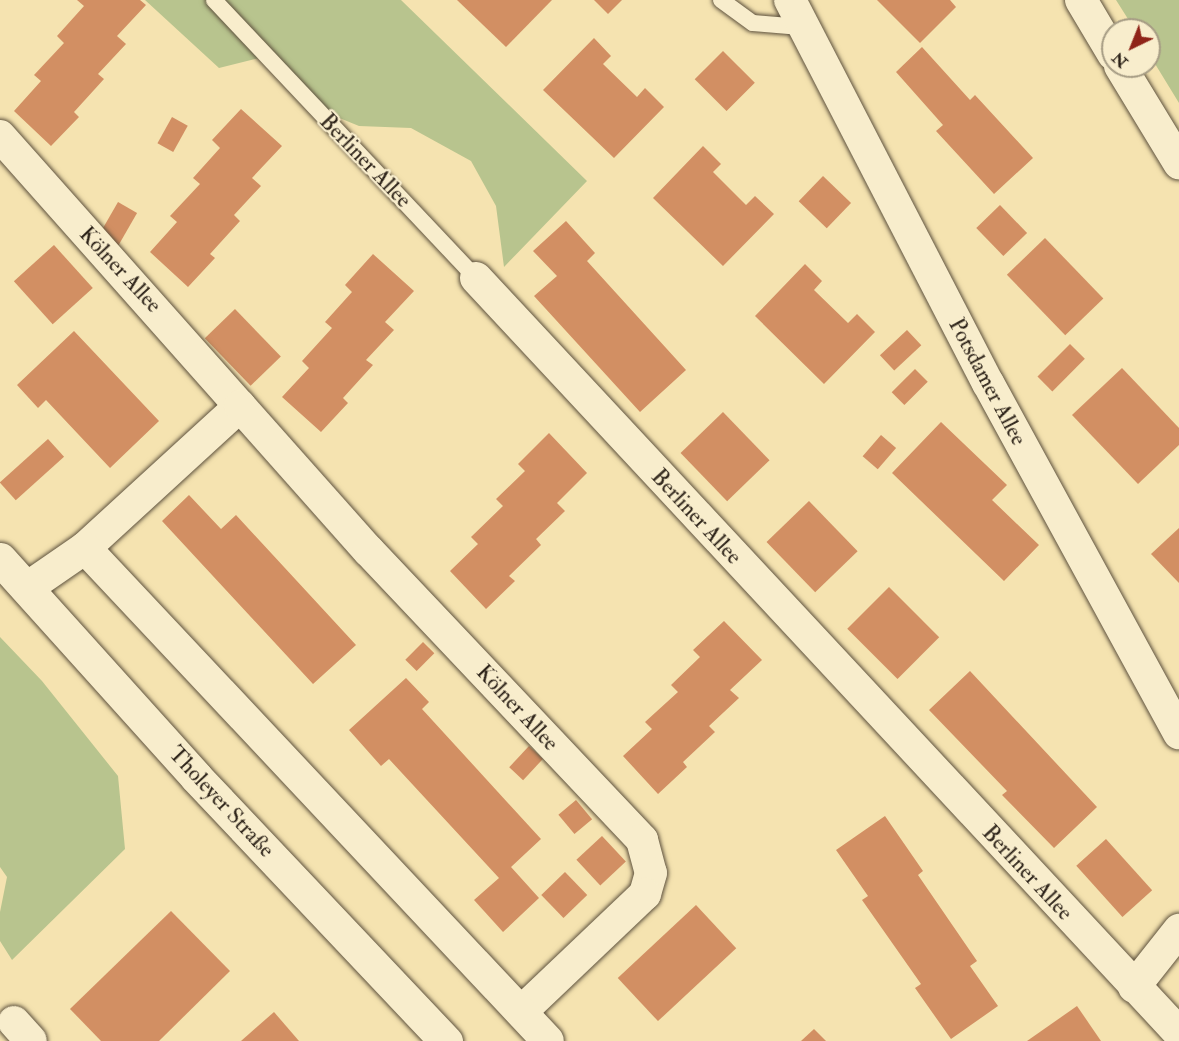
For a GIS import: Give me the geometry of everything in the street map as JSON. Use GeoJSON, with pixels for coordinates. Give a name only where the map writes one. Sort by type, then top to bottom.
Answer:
{"type":"FeatureCollection","features":[{"type":"Feature","properties":{"kind":"main road","name":"Tholeyer Straße"},"geometry":{"type":"LineString","coordinates":[[0,559],[196,777],[446,1041]]}},
{"type":"Feature","properties":{"kind":"street"},"geometry":{"type":"LineString","coordinates":[[1080,0],[1101,34]]}},
{"type":"Feature","properties":{"kind":"street","name":"Potsdamer Allee"},"geometry":{"type":"LineString","coordinates":[[796,14],[1078,553],[1179,733]]}},
{"type":"Feature","properties":{"kind":"street"},"geometry":{"type":"LineString","coordinates":[[1127,78],[1179,163]]}},
{"type":"Feature","properties":{"kind":"street","name":"Kölner Allee"},"geometry":{"type":"LineString","coordinates":[[0,136],[368,550],[642,840],[651,873],[645,894],[521,1012]]}},
{"type":"Feature","properties":{"kind":"street","name":"Berliner Allee"},"geometry":{"type":"LineString","coordinates":[[476,278],[1179,1033]]}},
{"type":"Feature","properties":{"kind":"street"},"geometry":{"type":"LineString","coordinates":[[27,588],[85,548],[240,406]]}},
{"type":"Feature","properties":{"kind":"street"},"geometry":{"type":"LineString","coordinates":[[85,548],[548,1041]]}},
{"type":"Feature","properties":{"kind":"street"},"geometry":{"type":"LineString","coordinates":[[1134,987],[1179,930]]}},
{"type":"Feature","properties":{"kind":"lane","name":"Berliner Allee"},"geometry":{"type":"LineString","coordinates":[[214,0],[476,278]]}},
{"type":"Feature","properties":{"kind":"lane","name":"Potsdamer Allee"},"geometry":{"type":"LineString","coordinates":[[721,0],[753,22],[796,14]]}},
{"type":"Feature","properties":{"kind":"green space"},"geometry":{"type":"Polygon","coordinates":[[[145,0],[401,0],[587,181],[504,267],[496,206],[471,161],[411,128],[359,126],[315,108],[267,56],[219,68],[145,0]]]}},
{"type":"Feature","properties":{"kind":"green space"},"geometry":{"type":"Polygon","coordinates":[[[1116,0],[1179,0],[1179,103],[1161,74],[1161,18],[1127,18],[1116,0]]]}},
{"type":"Feature","properties":{"kind":"green space"},"geometry":{"type":"Polygon","coordinates":[[[0,637],[42,681],[118,776],[125,849],[12,960],[0,941],[0,912],[7,877],[0,867],[0,637]]]}},
{"type":"Feature","properties":{"kind":"building"},"geometry":{"type":"Polygon","coordinates":[[[77,0],[140,0],[146,5],[117,36],[126,44],[98,74],[104,79],[74,112],[79,117],[51,146],[14,111],[41,81],[34,75],[64,43],[57,36],[84,6],[77,0]]]}},
{"type":"Feature","properties":{"kind":"building"},"geometry":{"type":"Polygon","coordinates":[[[457,0],[552,0],[506,47],[457,0]]]}},
{"type":"Feature","properties":{"kind":"building"},"geometry":{"type":"Polygon","coordinates":[[[594,0],[622,0],[608,14],[594,0]]]}},
{"type":"Feature","properties":{"kind":"building"},"geometry":{"type":"Polygon","coordinates":[[[877,0],[950,0],[956,7],[920,43],[877,0]]]}},
{"type":"Feature","properties":{"kind":"building"},"geometry":{"type":"Polygon","coordinates":[[[594,38],[611,56],[603,64],[637,97],[645,88],[664,107],[614,158],[543,90],[594,38]]]}},
{"type":"Feature","properties":{"kind":"building"},"geometry":{"type":"Polygon","coordinates":[[[922,47],[970,100],[975,95],[1033,158],[994,194],[936,131],[943,125],[896,72],[922,47]]]}},
{"type":"Feature","properties":{"kind":"building"},"geometry":{"type":"Polygon","coordinates":[[[723,51],[755,83],[727,111],[695,79],[723,51]]]}},
{"type":"Feature","properties":{"kind":"building"},"geometry":{"type":"Polygon","coordinates":[[[241,109],[282,146],[252,178],[261,186],[234,215],[240,221],[210,254],[215,258],[188,287],[150,252],[177,222],[170,216],[200,184],[193,178],[220,148],[212,140],[241,109]]]}},
{"type":"Feature","properties":{"kind":"building"},"geometry":{"type":"Polygon","coordinates":[[[172,117],[188,126],[173,152],[157,143],[172,117]]]}},
{"type":"Feature","properties":{"kind":"building"},"geometry":{"type":"Polygon","coordinates":[[[703,146],[721,164],[713,172],[746,205],[755,196],[774,214],[723,266],[653,198],[703,146]]]}},
{"type":"Feature","properties":{"kind":"building"},"geometry":{"type":"Polygon","coordinates":[[[823,176],[851,203],[827,228],[799,201],[823,176]]]}},
{"type":"Feature","properties":{"kind":"building"},"geometry":{"type":"Polygon","coordinates":[[[118,202],[137,213],[118,246],[99,235],[118,202]]]}},
{"type":"Feature","properties":{"kind":"building"},"geometry":{"type":"Polygon","coordinates":[[[1000,205],[1027,233],[1003,256],[976,228],[1000,205]]]}},
{"type":"Feature","properties":{"kind":"building"},"geometry":{"type":"Polygon","coordinates":[[[566,221],[595,253],[587,261],[686,370],[640,412],[534,296],[557,276],[533,251],[566,221]]]}},
{"type":"Feature","properties":{"kind":"building"},"geometry":{"type":"Polygon","coordinates":[[[1045,238],[1103,298],[1065,335],[1007,275],[1045,238]]]}},
{"type":"Feature","properties":{"kind":"building"},"geometry":{"type":"Polygon","coordinates":[[[54,245],[93,288],[53,324],[14,281],[54,245]]]}},
{"type":"Feature","properties":{"kind":"building"},"geometry":{"type":"Polygon","coordinates":[[[373,254],[414,291],[385,322],[394,330],[366,360],[373,365],[343,398],[348,403],[321,432],[282,397],[309,368],[302,361],[332,328],[325,322],[352,292],[345,285],[373,254]]]}},
{"type":"Feature","properties":{"kind":"building"},"geometry":{"type":"Polygon","coordinates":[[[805,264],[822,281],[814,290],[848,323],[857,314],[875,332],[824,384],[755,316],[805,264]]]}},
{"type":"Feature","properties":{"kind":"building"},"geometry":{"type":"Polygon","coordinates":[[[235,309],[281,356],[251,386],[205,338],[235,309]]]}},
{"type":"Feature","properties":{"kind":"building"},"geometry":{"type":"Polygon","coordinates":[[[907,330],[921,345],[894,371],[880,355],[907,330]]]}},
{"type":"Feature","properties":{"kind":"building"},"geometry":{"type":"Polygon","coordinates":[[[74,331],[159,421],[110,468],[46,400],[38,408],[17,385],[74,331]]]}},
{"type":"Feature","properties":{"kind":"building"},"geometry":{"type":"Polygon","coordinates":[[[1070,344],[1085,359],[1052,391],[1037,377],[1070,344]]]}},
{"type":"Feature","properties":{"kind":"building"},"geometry":{"type":"Polygon","coordinates":[[[1122,368],[1179,428],[1179,445],[1138,484],[1072,415],[1122,368]]]}},
{"type":"Feature","properties":{"kind":"building"},"geometry":{"type":"Polygon","coordinates":[[[915,369],[928,382],[904,405],[892,392],[915,369]]]}},
{"type":"Feature","properties":{"kind":"building"},"geometry":{"type":"Polygon","coordinates":[[[723,412],[770,460],[727,501],[681,453],[723,412]]]}},
{"type":"Feature","properties":{"kind":"building"},"geometry":{"type":"Polygon","coordinates":[[[941,422],[1007,485],[992,500],[1039,545],[1004,581],[892,473],[941,422]]]}},
{"type":"Feature","properties":{"kind":"building"},"geometry":{"type":"Polygon","coordinates":[[[549,433],[587,473],[557,503],[565,511],[536,539],[541,545],[509,576],[515,581],[486,609],[450,571],[478,544],[471,537],[503,506],[496,499],[525,471],[518,464],[549,433]]]}},
{"type":"Feature","properties":{"kind":"building"},"geometry":{"type":"Polygon","coordinates":[[[881,435],[896,448],[878,469],[863,456],[881,435]]]}},
{"type":"Feature","properties":{"kind":"building"},"geometry":{"type":"Polygon","coordinates":[[[48,439],[64,457],[16,500],[0,482],[48,439]]]}},
{"type":"Feature","properties":{"kind":"building"},"geometry":{"type":"Polygon","coordinates":[[[189,495],[221,529],[236,515],[356,645],[313,684],[162,521],[189,495]]]}},
{"type":"Feature","properties":{"kind":"building"},"geometry":{"type":"Polygon","coordinates":[[[809,501],[858,551],[815,592],[767,542],[809,501]]]}},
{"type":"Feature","properties":{"kind":"building"},"geometry":{"type":"Polygon","coordinates":[[[1179,528],[1179,583],[1151,554],[1179,528]]]}},
{"type":"Feature","properties":{"kind":"building"},"geometry":{"type":"Polygon","coordinates":[[[889,587],[939,637],[897,679],[847,629],[889,587]]]}},
{"type":"Feature","properties":{"kind":"building"},"geometry":{"type":"Polygon","coordinates":[[[724,621],[762,660],[730,690],[739,698],[709,726],[715,732],[683,762],[687,767],[658,794],[623,756],[652,729],[645,722],[678,692],[671,685],[700,657],[693,650],[724,621]]]}},
{"type":"Feature","properties":{"kind":"building"},"geometry":{"type":"Polygon","coordinates":[[[423,642],[434,653],[417,671],[405,660],[423,642]]]}},
{"type":"Feature","properties":{"kind":"building"},"geometry":{"type":"Polygon","coordinates":[[[970,671],[1097,807],[1054,848],[1002,795],[1007,791],[929,710],[970,671]]]}},
{"type":"Feature","properties":{"kind":"building"},"geometry":{"type":"Polygon","coordinates":[[[406,678],[429,702],[422,709],[541,839],[511,867],[539,898],[503,932],[474,900],[499,878],[389,759],[381,766],[349,730],[406,678]]]}},
{"type":"Feature","properties":{"kind":"building"},"geometry":{"type":"Polygon","coordinates":[[[529,746],[543,759],[523,780],[509,767],[529,746]]]}},
{"type":"Feature","properties":{"kind":"building"},"geometry":{"type":"Polygon","coordinates":[[[576,800],[592,819],[574,834],[558,815],[576,800]]]}},
{"type":"Feature","properties":{"kind":"building"},"geometry":{"type":"Polygon","coordinates":[[[885,816],[923,871],[918,875],[977,961],[970,966],[998,1006],[951,1039],[915,988],[921,984],[862,900],[868,896],[836,850],[885,816]]]}},
{"type":"Feature","properties":{"kind":"building"},"geometry":{"type":"Polygon","coordinates":[[[602,836],[626,862],[600,885],[576,860],[602,836]]]}},
{"type":"Feature","properties":{"kind":"building"},"geometry":{"type":"Polygon","coordinates":[[[1106,839],[1152,890],[1122,917],[1076,866],[1106,839]]]}},
{"type":"Feature","properties":{"kind":"building"},"geometry":{"type":"Polygon","coordinates":[[[565,872],[587,895],[563,918],[541,895],[565,872]]]}},
{"type":"Feature","properties":{"kind":"building"},"geometry":{"type":"Polygon","coordinates":[[[696,905],[736,948],[658,1021],[618,978],[696,905]]]}},
{"type":"Feature","properties":{"kind":"building"},"geometry":{"type":"Polygon","coordinates":[[[171,911],[230,971],[159,1041],[101,1041],[70,1009],[171,911]]]}},
{"type":"Feature","properties":{"kind":"building"},"geometry":{"type":"Polygon","coordinates":[[[1077,1006],[1101,1041],[1027,1041],[1077,1006]]]}},
{"type":"Feature","properties":{"kind":"building"},"geometry":{"type":"Polygon","coordinates":[[[274,1012],[299,1041],[241,1041],[274,1012]]]}},
{"type":"Feature","properties":{"kind":"building"},"geometry":{"type":"Polygon","coordinates":[[[814,1029],[826,1041],[801,1041],[814,1029]]]}}]}
